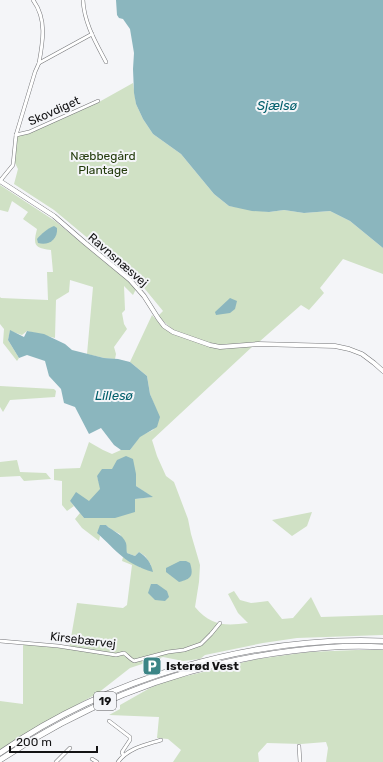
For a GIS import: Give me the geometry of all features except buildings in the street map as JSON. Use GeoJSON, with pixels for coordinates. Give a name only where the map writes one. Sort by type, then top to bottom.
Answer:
{"type":"FeatureCollection","features":[{"type":"Feature","properties":{"kind":"highway","name":"19"},"geometry":{"type":"LineString","coordinates":[[0,753],[40,728],[98,698],[183,667],[205,661],[272,648],[310,643],[364,640],[383,641]]}},
{"type":"Feature","properties":{"kind":"highway","name":"19"},"geometry":{"type":"LineString","coordinates":[[0,760],[66,719],[125,693],[180,674],[229,661],[267,654],[310,649],[383,646]]}},
{"type":"Feature","properties":{"kind":"main road","name":"Ravnsnæsvej"},"geometry":{"type":"LineString","coordinates":[[0,181],[54,216],[130,280],[144,296],[164,326],[173,332],[220,347],[258,344],[335,346],[362,354],[383,371]]}},
{"type":"Feature","properties":{"kind":"street"},"geometry":{"type":"LineString","coordinates":[[0,181],[13,165],[16,135],[39,63],[43,44],[43,27],[40,12],[33,0]]}},
{"type":"Feature","properties":{"kind":"street"},"geometry":{"type":"LineString","coordinates":[[83,0],[85,17],[106,62]]}},
{"type":"Feature","properties":{"kind":"street"},"geometry":{"type":"LineString","coordinates":[[39,63],[92,34]]}},
{"type":"Feature","properties":{"kind":"street","name":"Skovdiget"},"geometry":{"type":"LineString","coordinates":[[16,135],[29,132],[98,100]]}},
{"type":"Feature","properties":{"kind":"street","name":"Kirsebærvej"},"geometry":{"type":"LineString","coordinates":[[0,641],[58,646],[116,655],[124,653],[134,661],[168,652],[184,650],[201,644],[220,623]]}},
{"type":"Feature","properties":{"kind":"street"},"geometry":{"type":"LineString","coordinates":[[110,721],[130,736],[130,740],[122,752],[123,755]]}},
{"type":"Feature","properties":{"kind":"street"},"geometry":{"type":"LineString","coordinates":[[118,762],[123,755],[131,750],[161,740]]}},
{"type":"Feature","properties":{"kind":"street"},"geometry":{"type":"LineString","coordinates":[[299,746],[300,762]]}},
{"type":"Feature","properties":{"kind":"street"},"geometry":{"type":"LineString","coordinates":[[56,762],[70,748]]}},
{"type":"Feature","properties":{"kind":"street"},"geometry":{"type":"LineString","coordinates":[[92,759],[97,762]]}},
{"type":"Feature","properties":{"kind":"green space","name":"Næbbegård Plantage"},"geometry":{"type":"Polygon","coordinates":[[[133,83],[136,104],[143,119],[153,134],[181,154],[214,194],[229,206],[269,212],[284,210],[304,213],[330,211],[350,221],[383,248],[383,274],[343,259],[320,288],[324,293],[309,310],[301,305],[259,342],[219,345],[210,344],[174,331],[158,316],[163,311],[140,283],[54,210],[14,184],[18,169],[12,157],[15,135],[29,133],[99,102],[133,83]]]}},
{"type":"Feature","properties":{"kind":"green space"},"geometry":{"type":"Polygon","coordinates":[[[0,185],[55,221],[136,289],[133,295],[124,286],[125,310],[122,313],[124,324],[127,329],[114,347],[116,354],[115,359],[87,354],[93,287],[70,280],[69,292],[56,300],[55,338],[27,331],[22,335],[10,331],[8,340],[19,358],[17,361],[3,343],[4,329],[0,324],[0,297],[48,300],[47,272],[53,272],[51,250],[38,247],[36,245],[35,239],[37,229],[23,219],[28,212],[12,201],[8,212],[0,210],[0,185]]]}},
{"type":"Feature","properties":{"kind":"green space"},"geometry":{"type":"Polygon","coordinates":[[[152,315],[162,326],[172,333],[209,346],[253,346],[152,440],[166,476],[174,482],[188,519],[200,565],[195,607],[207,618],[213,621],[225,624],[240,624],[248,623],[238,613],[228,594],[234,591],[240,600],[251,603],[268,601],[282,619],[293,618],[311,597],[321,617],[383,615],[383,635],[297,638],[263,643],[205,655],[200,659],[183,661],[163,657],[130,668],[98,693],[0,750],[0,701],[23,704],[23,644],[69,649],[77,603],[123,608],[127,605],[132,565],[122,561],[123,557],[141,568],[151,565],[145,556],[139,552],[135,556],[127,553],[120,534],[106,525],[97,532],[100,536],[99,541],[82,528],[75,519],[80,513],[84,518],[135,499],[152,497],[136,486],[136,474],[112,469],[97,476],[101,489],[89,502],[70,501],[74,506],[67,511],[62,505],[62,481],[54,480],[54,469],[80,468],[89,442],[112,454],[121,450],[130,450],[140,436],[153,430],[159,417],[150,394],[147,376],[130,362],[152,315]]]}},
{"type":"Feature","properties":{"kind":"green space"},"geometry":{"type":"Polygon","coordinates":[[[0,386],[54,389],[56,391],[55,397],[10,400],[3,412],[0,407],[0,386]]]}},
{"type":"Feature","properties":{"kind":"green space"},"geometry":{"type":"Polygon","coordinates":[[[17,460],[20,472],[46,473],[51,479],[24,481],[20,476],[0,477],[0,462],[17,460]]]}},
{"type":"Feature","properties":{"kind":"green space"},"geometry":{"type":"Polygon","coordinates":[[[312,512],[307,526],[292,536],[272,520],[312,512]]]}},
{"type":"Feature","properties":{"kind":"green space"},"geometry":{"type":"Polygon","coordinates":[[[383,650],[383,762],[326,762],[328,748],[326,742],[301,744],[267,743],[258,753],[259,762],[173,762],[181,750],[168,739],[157,738],[159,717],[109,715],[120,709],[120,705],[150,688],[169,680],[257,659],[309,652],[383,650]]]}},
{"type":"Feature","properties":{"kind":"water","name":"Sjælsø"},"geometry":{"type":"Polygon","coordinates":[[[116,0],[383,0],[383,248],[350,221],[330,211],[304,213],[284,210],[269,212],[252,211],[229,206],[214,194],[181,154],[153,134],[143,119],[136,104],[134,93],[134,53],[130,29],[123,19],[119,18],[117,15],[116,0]]]}},
{"type":"Feature","properties":{"kind":"water"},"geometry":{"type":"Polygon","coordinates":[[[54,226],[57,228],[57,232],[54,239],[45,244],[38,243],[37,239],[54,226]]]}},
{"type":"Feature","properties":{"kind":"water"},"geometry":{"type":"Polygon","coordinates":[[[230,298],[237,301],[235,309],[230,313],[216,315],[215,312],[230,298]]]}},
{"type":"Feature","properties":{"kind":"water","name":"Lillesø"},"geometry":{"type":"Polygon","coordinates":[[[10,330],[24,337],[27,331],[44,334],[65,344],[72,350],[104,358],[130,362],[147,376],[150,394],[160,417],[157,427],[140,437],[130,450],[121,450],[114,445],[101,428],[89,434],[75,407],[64,403],[61,389],[49,376],[45,361],[27,355],[19,358],[8,340],[10,330]]]}},
{"type":"Feature","properties":{"kind":"water"},"geometry":{"type":"Polygon","coordinates":[[[126,456],[133,459],[136,474],[136,486],[153,497],[135,499],[135,512],[115,518],[84,518],[70,501],[76,492],[89,501],[100,489],[97,476],[102,469],[112,469],[117,460],[126,456]]]}},
{"type":"Feature","properties":{"kind":"water"},"geometry":{"type":"Polygon","coordinates":[[[100,525],[106,525],[125,540],[127,553],[135,556],[139,552],[144,556],[150,563],[153,572],[135,565],[116,551],[97,533],[100,525]]]}},
{"type":"Feature","properties":{"kind":"water"},"geometry":{"type":"Polygon","coordinates":[[[180,561],[190,563],[192,571],[189,578],[179,582],[166,572],[166,568],[180,561]]]}},
{"type":"Feature","properties":{"kind":"water"},"geometry":{"type":"Polygon","coordinates":[[[151,584],[157,584],[167,591],[169,597],[165,601],[155,600],[148,593],[151,584]]]}},
{"type":"Feature","properties":{"kind":"place","name":"Isterød Vest"},"geometry":{"type":"Point","coordinates":[152,666]}}]}
